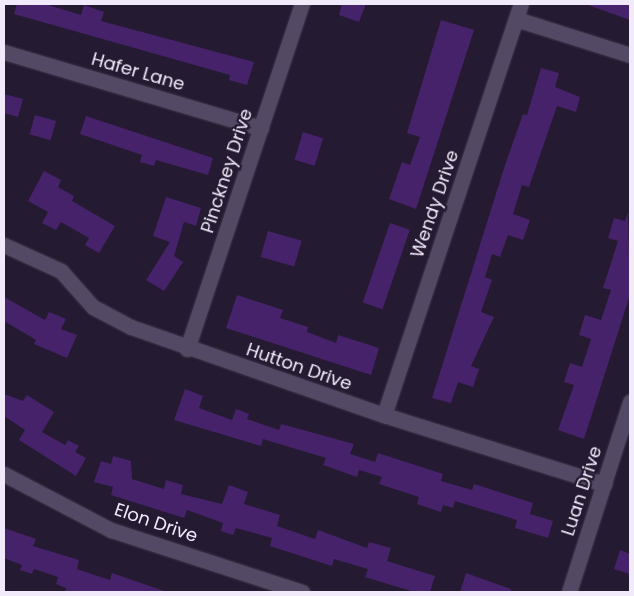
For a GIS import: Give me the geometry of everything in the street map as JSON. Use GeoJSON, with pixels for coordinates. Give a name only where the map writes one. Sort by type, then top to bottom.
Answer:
{"type":"FeatureCollection","features":[{"type":"Feature","properties":{"kind":"street","name":"Pinckney Drive"},"geometry":{"type":"LineString","coordinates":[[188,349],[302,4]]}},
{"type":"Feature","properties":{"kind":"street","name":"Wendy Drive"},"geometry":{"type":"LineString","coordinates":[[384,415],[521,4]]}},
{"type":"Feature","properties":{"kind":"street"},"geometry":{"type":"LineString","coordinates":[[516,19],[630,55]]}},
{"type":"Feature","properties":{"kind":"street","name":"Hafer Lane"},"geometry":{"type":"LineString","coordinates":[[4,52],[261,128]]}},
{"type":"Feature","properties":{"kind":"street","name":"Hutton Drive"},"geometry":{"type":"LineString","coordinates":[[4,245],[61,272],[92,307],[188,349],[384,415],[604,484]]}},
{"type":"Feature","properties":{"kind":"street","name":"Luan Drive"},"geometry":{"type":"LineString","coordinates":[[569,592],[630,402]]}},
{"type":"Feature","properties":{"kind":"street","name":"Elon Drive"},"geometry":{"type":"LineString","coordinates":[[4,474],[111,530],[302,592]]}},
{"type":"Feature","properties":{"kind":"building"},"geometry":{"type":"Polygon","coordinates":[[[17,4],[45,4],[81,15],[84,5],[104,12],[101,21],[254,62],[247,85],[229,80],[230,75],[14,14],[17,4]]]}},
{"type":"Feature","properties":{"kind":"building"},"geometry":{"type":"Polygon","coordinates":[[[342,4],[366,4],[359,22],[339,15],[342,4]]]}},
{"type":"Feature","properties":{"kind":"building"},"geometry":{"type":"Polygon","coordinates":[[[589,4],[630,4],[630,20],[588,5],[589,4]]]}},
{"type":"Feature","properties":{"kind":"building"},"geometry":{"type":"Polygon","coordinates":[[[441,20],[474,30],[416,209],[389,199],[402,162],[410,165],[420,137],[407,133],[441,20]]]}},
{"type":"Feature","properties":{"kind":"building"},"geometry":{"type":"Polygon","coordinates":[[[541,68],[559,73],[555,87],[580,97],[576,112],[557,106],[529,187],[522,185],[513,214],[530,220],[523,240],[508,235],[500,257],[492,254],[485,277],[492,280],[481,312],[494,317],[471,366],[479,369],[473,387],[458,382],[451,403],[432,398],[505,165],[523,114],[527,115],[541,68]]]}},
{"type":"Feature","properties":{"kind":"building"},"geometry":{"type":"Polygon","coordinates":[[[4,94],[23,99],[18,117],[4,113],[4,94]]]}},
{"type":"Feature","properties":{"kind":"building"},"geometry":{"type":"Polygon","coordinates":[[[35,115],[56,121],[51,140],[29,134],[35,115]]]}},
{"type":"Feature","properties":{"kind":"building"},"geometry":{"type":"Polygon","coordinates":[[[86,116],[213,158],[208,175],[156,160],[154,166],[140,162],[142,155],[80,134],[86,116]]]}},
{"type":"Feature","properties":{"kind":"building"},"geometry":{"type":"Polygon","coordinates":[[[303,132],[323,138],[315,166],[295,160],[303,132]]]}},
{"type":"Feature","properties":{"kind":"building"},"geometry":{"type":"Polygon","coordinates":[[[44,171],[61,180],[58,187],[74,196],[72,201],[115,226],[99,253],[85,245],[89,238],[61,222],[56,230],[42,223],[48,212],[28,201],[44,171]]]}},
{"type":"Feature","properties":{"kind":"building"},"geometry":{"type":"Polygon","coordinates":[[[166,197],[201,208],[196,226],[184,222],[174,256],[183,262],[164,291],[146,280],[170,242],[153,236],[166,197]]]}},
{"type":"Feature","properties":{"kind":"building"},"geometry":{"type":"Polygon","coordinates":[[[628,212],[630,295],[584,439],[558,430],[574,385],[564,382],[570,363],[582,367],[591,339],[579,335],[585,315],[601,320],[611,290],[603,288],[618,241],[608,238],[614,218],[625,221],[628,212]]]}},
{"type":"Feature","properties":{"kind":"building"},"geometry":{"type":"Polygon","coordinates":[[[390,223],[410,230],[383,309],[363,302],[390,223]]]}},
{"type":"Feature","properties":{"kind":"building"},"geometry":{"type":"Polygon","coordinates":[[[268,231],[302,241],[294,267],[261,257],[268,231]]]}},
{"type":"Feature","properties":{"kind":"building"},"geometry":{"type":"Polygon","coordinates":[[[237,295],[283,310],[280,318],[308,327],[307,332],[336,343],[338,335],[379,348],[371,375],[226,328],[237,295]]]}},
{"type":"Feature","properties":{"kind":"building"},"geometry":{"type":"Polygon","coordinates":[[[4,297],[45,320],[49,312],[66,319],[61,329],[77,335],[67,358],[34,344],[36,340],[4,321],[4,297]]]}},
{"type":"Feature","properties":{"kind":"building"},"geometry":{"type":"Polygon","coordinates":[[[185,389],[203,396],[199,408],[232,420],[236,409],[249,414],[247,419],[279,430],[281,424],[354,444],[350,454],[375,462],[378,453],[443,474],[441,481],[472,490],[474,484],[533,503],[530,514],[553,521],[548,538],[515,528],[517,520],[455,501],[453,508],[443,505],[441,512],[417,504],[419,497],[379,484],[382,477],[359,470],[357,477],[323,465],[326,458],[263,439],[261,446],[174,420],[185,389]]]}},
{"type":"Feature","properties":{"kind":"building"},"geometry":{"type":"Polygon","coordinates":[[[4,394],[23,401],[27,395],[54,412],[42,432],[65,445],[68,440],[79,446],[75,452],[86,458],[76,476],[19,440],[25,430],[4,416],[4,394]]]}},
{"type":"Feature","properties":{"kind":"building"},"geometry":{"type":"Polygon","coordinates":[[[113,456],[131,461],[132,479],[164,489],[166,480],[183,485],[181,494],[222,504],[229,485],[248,492],[244,504],[280,515],[277,526],[315,539],[318,530],[367,548],[369,542],[391,548],[387,561],[435,576],[430,592],[414,592],[365,577],[368,569],[334,559],[332,566],[270,546],[272,538],[236,528],[233,535],[221,531],[223,523],[187,510],[184,518],[111,495],[113,487],[94,482],[101,461],[111,464],[113,456]]]}},
{"type":"Feature","properties":{"kind":"building"},"geometry":{"type":"Polygon","coordinates":[[[4,528],[36,539],[33,546],[79,560],[77,569],[110,580],[112,573],[167,592],[65,592],[66,588],[56,584],[58,577],[34,569],[32,574],[20,570],[22,565],[4,558],[4,528]]]}},
{"type":"Feature","properties":{"kind":"building"},"geometry":{"type":"Polygon","coordinates":[[[620,550],[630,554],[630,574],[614,569],[620,550]]]}},
{"type":"Feature","properties":{"kind":"building"},"geometry":{"type":"Polygon","coordinates":[[[466,573],[511,589],[511,592],[460,592],[466,573]]]}}]}
